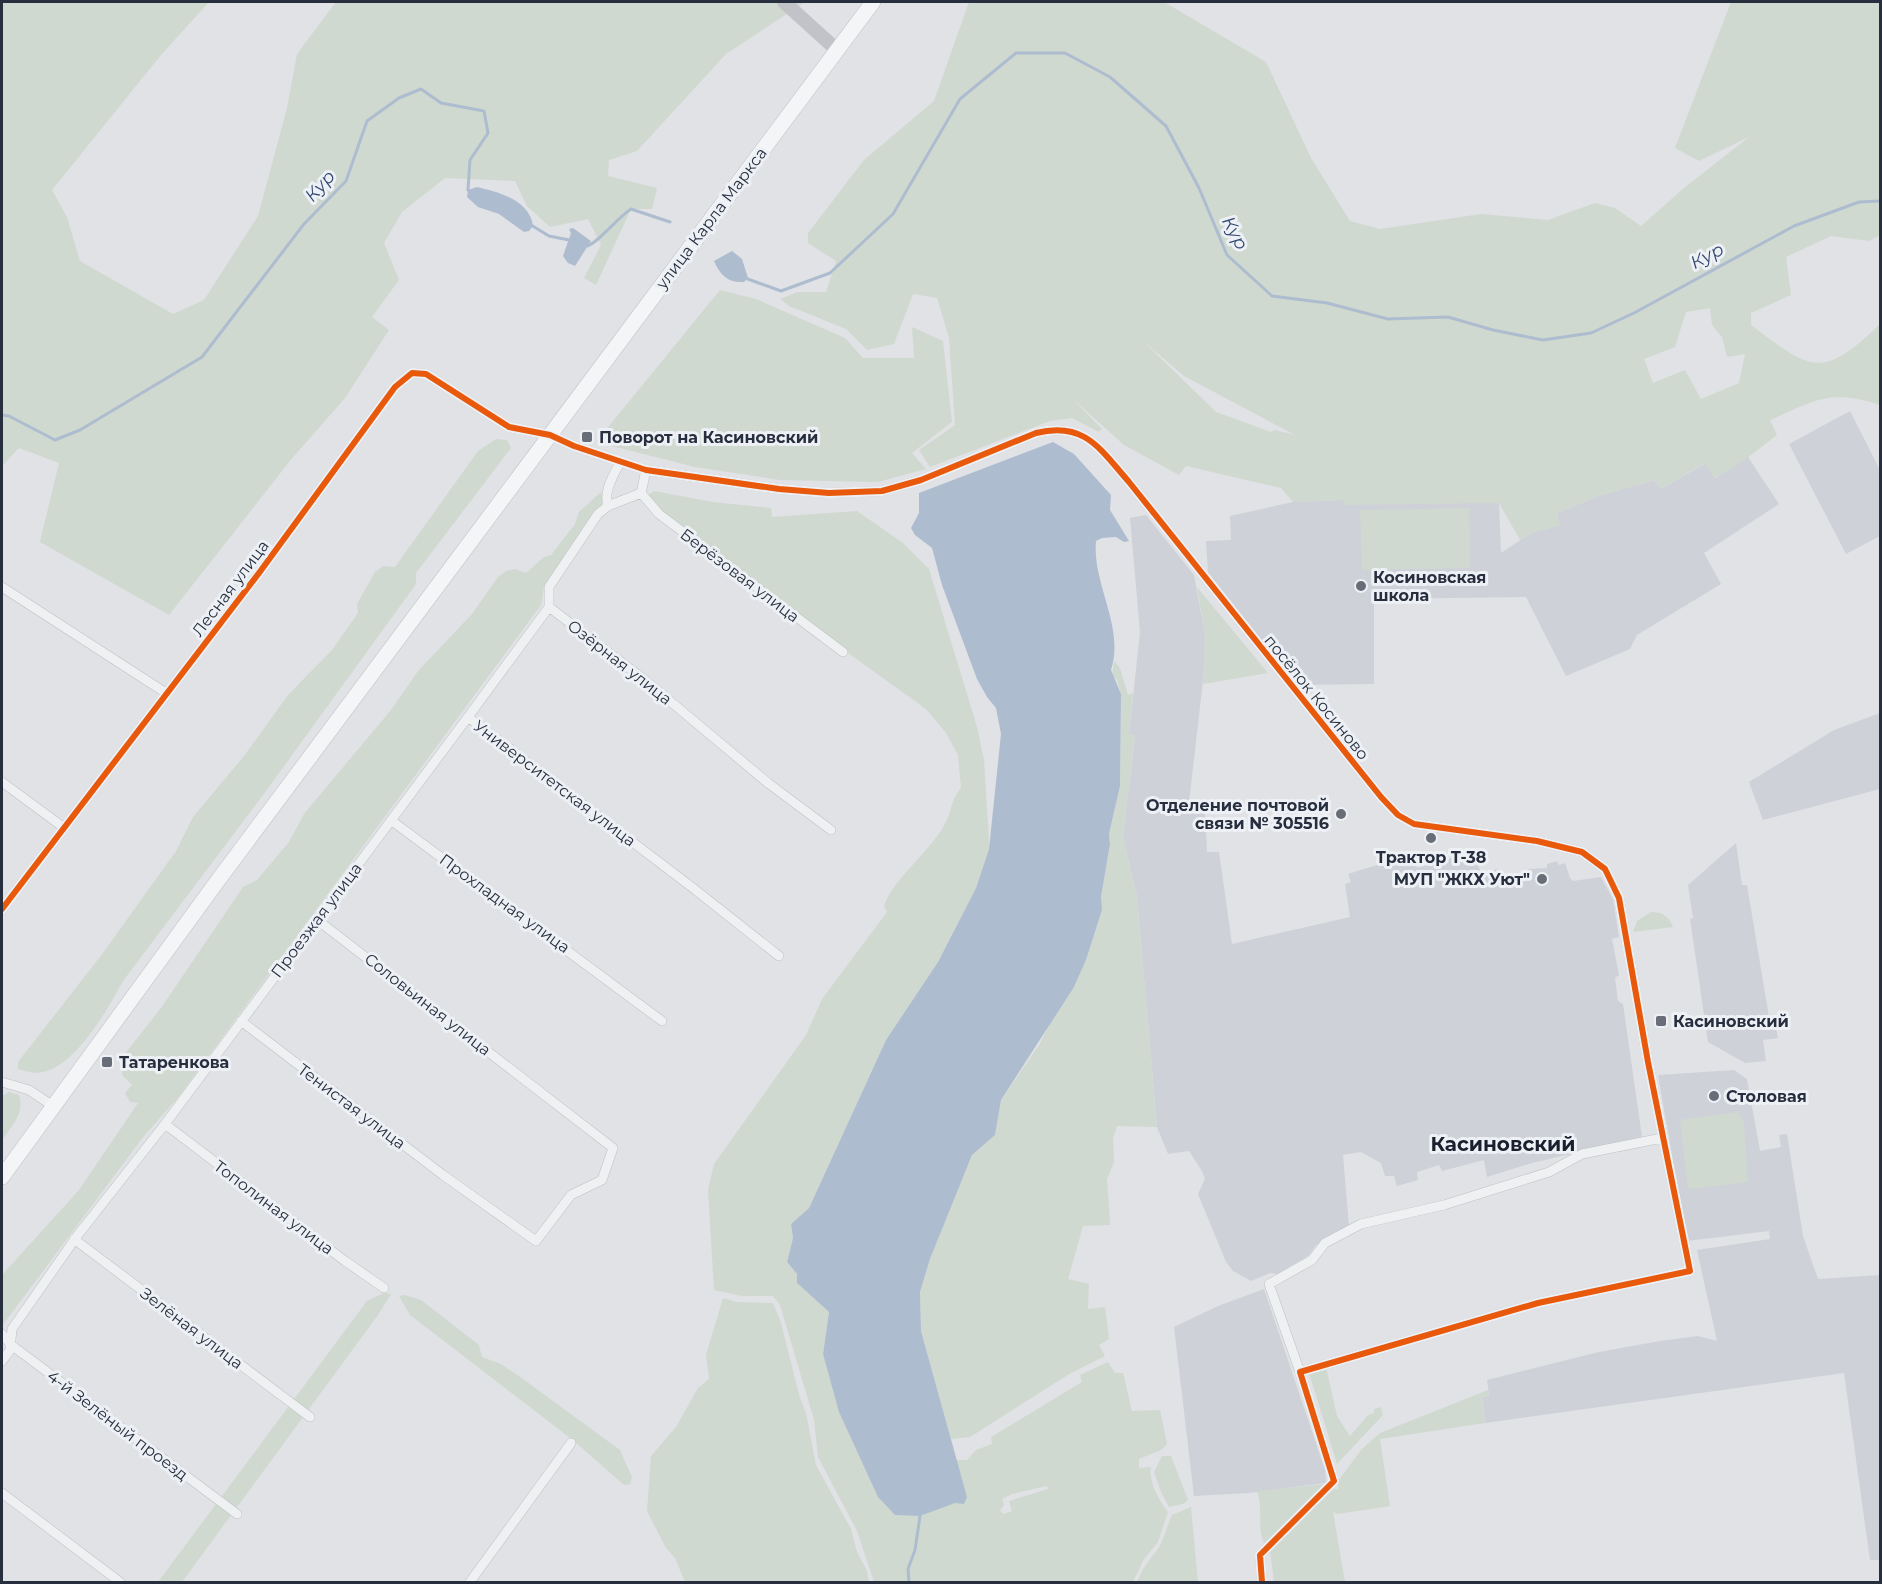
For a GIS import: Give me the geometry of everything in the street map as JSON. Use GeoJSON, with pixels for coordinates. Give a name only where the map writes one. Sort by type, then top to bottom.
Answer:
{"type":"FeatureCollection","features":[{"type":"Feature","properties":{"kind":"main road"},"geometry":{"type":"LineString","coordinates":[[784,2],[837,50]]}},
{"type":"Feature","properties":{"kind":"main road","name":"улица Карла Маркса"},"geometry":{"type":"LineString","coordinates":[[2,1177],[52,1106],[873,2]]}},
{"type":"Feature","properties":{"kind":"street","name":"Лесная улица"},"geometry":{"type":"LineString","coordinates":[[2,909],[404,379],[412,373],[426,374],[509,427]]}},
{"type":"Feature","properties":{"kind":"street","name":"посёлок Косиново"},"geometry":{"type":"LineString","coordinates":[[509,427],[550,435],[646,470],[779,489],[829,493],[882,491],[921,480],[1036,434],[1053,429],[1072,431],[1091,440],[1129,482],[1356,766],[1398,815],[1414,824],[1537,841],[1582,852],[1605,869],[1619,898],[1662,1138],[1690,1271],[1538,1303],[1300,1372]]}},
{"type":"Feature","properties":{"kind":"street"},"geometry":{"type":"LineString","coordinates":[[608,506],[605,499],[620,462]]}},
{"type":"Feature","properties":{"kind":"street"},"geometry":{"type":"LineString","coordinates":[[549,607],[549,587],[598,514],[608,506],[641,493],[646,470]]}},
{"type":"Feature","properties":{"kind":"street","name":"Берёзовая улица"},"geometry":{"type":"LineString","coordinates":[[641,493],[659,514],[843,652]]}},
{"type":"Feature","properties":{"kind":"street"},"geometry":{"type":"LineString","coordinates":[[2,587],[166,693]]}},
{"type":"Feature","properties":{"kind":"street","name":"Университетская улица"},"geometry":{"type":"LineString","coordinates":[[549,607],[468,717],[779,956]]}},
{"type":"Feature","properties":{"kind":"street","name":"Озёрная улица"},"geometry":{"type":"LineString","coordinates":[[549,607],[646,681],[768,783],[831,830]]}},
{"type":"Feature","properties":{"kind":"street","name":"Проезжая улица"},"geometry":{"type":"LineString","coordinates":[[2,1361],[10,1344],[12,1329],[74,1239],[165,1124],[468,717]]}},
{"type":"Feature","properties":{"kind":"street"},"geometry":{"type":"LineString","coordinates":[[2,782],[63,827]]}},
{"type":"Feature","properties":{"kind":"street","name":"Прохладная улица"},"geometry":{"type":"LineString","coordinates":[[392,821],[618,986],[662,1021]]}},
{"type":"Feature","properties":{"kind":"street","name":"Соловьиная улица"},"geometry":{"type":"LineString","coordinates":[[316,919],[613,1148],[602,1180],[571,1195],[536,1241],[464,1190]]}},
{"type":"Feature","properties":{"kind":"street","name":"Тенистая улица"},"geometry":{"type":"LineString","coordinates":[[241,1022],[464,1190]]}},
{"type":"Feature","properties":{"kind":"street"},"geometry":{"type":"LineString","coordinates":[[2,1082],[29,1090],[52,1106]]}},
{"type":"Feature","properties":{"kind":"street","name":"Тополиная улица"},"geometry":{"type":"LineString","coordinates":[[165,1124],[384,1288]]}},
{"type":"Feature","properties":{"kind":"street"},"geometry":{"type":"LineString","coordinates":[[1262,1582],[1260,1555],[1334,1481],[1300,1372],[1269,1284],[1312,1260],[1325,1243],[1361,1224],[1444,1205],[1549,1172],[1582,1154],[1662,1138]]}},
{"type":"Feature","properties":{"kind":"street","name":"Зелёная улица"},"geometry":{"type":"LineString","coordinates":[[74,1239],[310,1417]]}},
{"type":"Feature","properties":{"kind":"street","name":"4-й Зелёный проезд"},"geometry":{"type":"LineString","coordinates":[[2,1334],[10,1344],[237,1514]]}},
{"type":"Feature","properties":{"kind":"street"},"geometry":{"type":"LineString","coordinates":[[470,1582],[571,1443]]}},
{"type":"Feature","properties":{"kind":"street"},"geometry":{"type":"LineString","coordinates":[[2,1493],[120,1582]]}},
{"type":"Feature","properties":{"kind":"shaded area"},"geometry":{"type":"Polygon","coordinates":[[[2,2],[209,2],[161,55],[52,190],[67,217],[80,261],[173,314],[204,300],[258,216],[287,108],[297,54],[336,2],[805,2],[726,54],[637,151],[609,160],[608,176],[657,188],[652,209],[631,209],[596,285],[584,278],[601,245],[588,219],[550,227],[527,206],[515,181],[445,178],[402,212],[384,243],[399,280],[372,317],[389,330],[345,398],[289,462],[169,615],[40,542],[59,463],[19,448],[2,466],[2,2]]]}},
{"type":"Feature","properties":{"kind":"shaded area"},"geometry":{"type":"Polygon","coordinates":[[[969,2],[1164,2],[1266,62],[1311,158],[1350,221],[1380,229],[1481,214],[1548,220],[1595,203],[1615,208],[1641,226],[1684,188],[1749,137],[1699,161],[1675,148],[1731,2],[1880,2],[1880,235],[1869,241],[1831,236],[1786,257],[1791,295],[1751,313],[1751,325],[1789,352],[1803,360],[1817,363],[1830,361],[1844,354],[1880,324],[1880,405],[1863,400],[1835,397],[1812,402],[1770,420],[1777,435],[1742,462],[1714,478],[1705,463],[1661,489],[1654,480],[1598,496],[1557,513],[1561,525],[1531,533],[1520,540],[1499,503],[1346,505],[1343,500],[1293,502],[1281,488],[1186,466],[1179,475],[1124,445],[1073,399],[1102,429],[1099,432],[1072,418],[1050,421],[930,467],[919,450],[955,425],[949,338],[937,298],[913,294],[894,344],[867,350],[846,329],[789,306],[780,299],[798,292],[826,292],[836,261],[808,243],[808,233],[864,160],[934,101],[969,2]],[[1710,308],[1686,312],[1675,347],[1644,359],[1653,383],[1685,370],[1701,399],[1739,383],[1745,354],[1727,357],[1722,337],[1712,325],[1710,308]],[[1143,341],[1216,412],[1271,432],[1275,430],[1295,435],[1184,376],[1143,341]]]}},
{"type":"Feature","properties":{"kind":"shaded area"},"geometry":{"type":"Polygon","coordinates":[[[720,290],[756,299],[845,338],[863,358],[914,358],[912,327],[943,341],[952,422],[912,453],[926,469],[878,482],[780,480],[695,467],[596,442],[720,290]]]}},
{"type":"Feature","properties":{"kind":"shaded area"},"geometry":{"type":"Polygon","coordinates":[[[1850,411],[1880,470],[1880,536],[1846,554],[1789,444],[1850,411]]]}},
{"type":"Feature","properties":{"kind":"shaded area"},"geometry":{"type":"Polygon","coordinates":[[[496,439],[507,440],[511,448],[416,573],[416,584],[266,791],[123,981],[87,1038],[76,1051],[50,1070],[36,1073],[18,1069],[18,1062],[103,953],[176,851],[193,817],[244,756],[288,695],[332,650],[358,613],[357,604],[375,572],[383,566],[395,567],[478,451],[496,439]]]}},
{"type":"Feature","properties":{"kind":"shaded area"},"geometry":{"type":"Polygon","coordinates":[[[1748,457],[1779,504],[1704,553],[1721,584],[1637,635],[1630,649],[1566,676],[1526,597],[1374,599],[1374,684],[1297,685],[1208,572],[1206,541],[1231,540],[1230,516],[1293,502],[1343,500],[1499,503],[1501,553],[1531,533],[1560,525],[1557,513],[1598,496],[1654,480],[1661,489],[1706,463],[1715,478],[1748,457]]]}},
{"type":"Feature","properties":{"kind":"shaded area"},"geometry":{"type":"Polygon","coordinates":[[[654,491],[713,502],[771,508],[772,517],[857,511],[903,543],[929,569],[977,727],[984,760],[989,849],[976,888],[938,962],[886,1040],[809,1208],[791,1224],[793,1238],[787,1262],[797,1274],[797,1283],[829,1312],[823,1354],[878,1497],[920,1516],[967,1497],[956,1460],[967,1460],[976,1450],[992,1444],[991,1437],[1082,1382],[1080,1375],[1108,1362],[1115,1373],[1123,1373],[1132,1411],[1160,1410],[1167,1444],[1161,1450],[1139,1459],[1139,1468],[1151,1467],[1151,1478],[1155,1491],[1168,1512],[1158,1542],[1144,1559],[1133,1582],[874,1582],[857,1531],[818,1457],[814,1420],[780,1305],[773,1296],[742,1296],[714,1290],[708,1190],[714,1164],[806,1035],[822,999],[887,912],[884,906],[896,885],[940,833],[955,796],[961,788],[958,755],[946,733],[926,709],[816,630],[643,499],[654,491]],[[1047,1486],[1012,1494],[1002,1499],[1004,1505],[1000,1510],[1003,1514],[1012,1511],[1009,1501],[1048,1489],[1047,1486]]]}},
{"type":"Feature","properties":{"kind":"shaded area"},"geometry":{"type":"Polygon","coordinates":[[[601,492],[604,507],[544,587],[541,605],[176,1100],[144,1136],[2,1326],[2,1275],[79,1190],[138,1103],[130,1102],[125,1093],[132,1085],[122,1075],[124,1055],[161,1008],[243,887],[257,880],[289,842],[304,814],[391,710],[418,671],[472,614],[498,577],[506,571],[515,569],[526,573],[544,557],[551,555],[575,524],[579,512],[601,492]]]}},
{"type":"Feature","properties":{"kind":"shaded area"},"geometry":{"type":"Polygon","coordinates":[[[1469,508],[1470,568],[1362,570],[1360,510],[1469,508]]]}},
{"type":"Feature","properties":{"kind":"shaded area"},"geometry":{"type":"Polygon","coordinates":[[[1146,515],[1194,575],[1205,635],[1204,672],[1188,811],[1205,812],[1207,852],[1219,852],[1232,944],[1350,917],[1345,884],[1351,882],[1348,874],[1412,854],[1417,868],[1474,851],[1481,874],[1497,869],[1500,882],[1529,873],[1528,869],[1547,868],[1547,864],[1557,861],[1559,865],[1565,863],[1573,881],[1601,877],[1613,899],[1619,937],[1612,939],[1619,975],[1615,978],[1618,1001],[1623,1004],[1642,1137],[1532,1163],[1487,1177],[1484,1160],[1442,1171],[1439,1165],[1417,1172],[1418,1180],[1397,1186],[1394,1176],[1385,1176],[1381,1163],[1361,1152],[1343,1155],[1349,1227],[1316,1245],[1308,1256],[1277,1274],[1270,1273],[1251,1281],[1233,1271],[1226,1262],[1198,1194],[1205,1179],[1202,1171],[1189,1151],[1168,1154],[1157,1127],[1137,897],[1123,837],[1135,736],[1129,734],[1140,632],[1130,518],[1146,515]]]}},
{"type":"Feature","properties":{"kind":"shaded area"},"geometry":{"type":"Polygon","coordinates":[[[1197,587],[1268,673],[1203,684],[1205,635],[1197,587]]]}},
{"type":"Feature","properties":{"kind":"shaded area"},"geometry":{"type":"Polygon","coordinates":[[[1114,661],[1120,668],[1128,695],[1133,693],[1129,734],[1135,735],[1123,837],[1137,897],[1157,1127],[1117,1126],[1113,1139],[1114,1162],[1107,1179],[1110,1225],[1083,1226],[1068,1279],[1089,1284],[1088,1309],[1105,1307],[1109,1339],[1099,1345],[1105,1356],[1071,1373],[970,1437],[951,1439],[921,1331],[920,1292],[930,1259],[972,1155],[995,1135],[1001,1100],[1039,1045],[1059,1006],[1074,987],[1086,960],[1102,910],[1101,897],[1110,844],[1109,834],[1120,786],[1121,694],[1117,680],[1112,676],[1114,661]]]}},
{"type":"Feature","properties":{"kind":"shaded area"},"geometry":{"type":"Polygon","coordinates":[[[1880,713],[1880,789],[1763,820],[1749,782],[1834,730],[1880,713]]]}},
{"type":"Feature","properties":{"kind":"shaded area"},"geometry":{"type":"Polygon","coordinates":[[[1736,843],[1742,885],[1747,885],[1770,1023],[1775,1023],[1778,1038],[1763,1040],[1766,1061],[1745,1063],[1708,1042],[1690,919],[1693,918],[1688,885],[1736,843]]]}},
{"type":"Feature","properties":{"kind":"shaded area"},"geometry":{"type":"Polygon","coordinates":[[[1651,912],[1665,915],[1673,927],[1633,932],[1637,921],[1651,912]]]}},
{"type":"Feature","properties":{"kind":"shaded area"},"geometry":{"type":"Polygon","coordinates":[[[1734,1070],[1747,1079],[1760,1151],[1781,1147],[1779,1135],[1787,1134],[1803,1236],[1818,1279],[1880,1275],[1880,1560],[1870,1560],[1844,1373],[1485,1423],[1482,1397],[1489,1396],[1487,1380],[1599,1352],[1660,1341],[1698,1336],[1717,1341],[1697,1250],[1770,1239],[1769,1231],[1687,1241],[1658,1075],[1734,1070]]]}},
{"type":"Feature","properties":{"kind":"shaded area"},"geometry":{"type":"Polygon","coordinates":[[[9,1092],[19,1095],[20,1108],[16,1119],[2,1140],[2,1096],[9,1092]]]}},
{"type":"Feature","properties":{"kind":"shaded area"},"geometry":{"type":"Polygon","coordinates":[[[1738,1112],[1744,1122],[1748,1182],[1688,1189],[1680,1120],[1738,1112]]]}},
{"type":"Feature","properties":{"kind":"shaded area"},"geometry":{"type":"Polygon","coordinates":[[[1264,1289],[1325,1470],[1326,1483],[1249,1493],[1194,1496],[1174,1327],[1218,1306],[1264,1289]]]}},
{"type":"Feature","properties":{"kind":"shaded area"},"geometry":{"type":"Polygon","coordinates":[[[384,1293],[391,1294],[378,1315],[182,1582],[158,1582],[367,1301],[384,1293]]]}},
{"type":"Feature","properties":{"kind":"shaded area"},"geometry":{"type":"Polygon","coordinates":[[[405,1295],[421,1300],[479,1345],[482,1357],[501,1364],[620,1450],[632,1477],[630,1484],[624,1485],[574,1441],[410,1315],[399,1296],[405,1295]]]}},
{"type":"Feature","properties":{"kind":"shaded area"},"geometry":{"type":"Polygon","coordinates":[[[723,1298],[737,1302],[773,1303],[781,1323],[806,1413],[816,1465],[851,1529],[869,1582],[685,1582],[675,1558],[666,1548],[647,1511],[651,1456],[676,1427],[698,1388],[709,1379],[706,1355],[723,1298]]]}},
{"type":"Feature","properties":{"kind":"shaded area"},"geometry":{"type":"Polygon","coordinates":[[[1326,1367],[1337,1416],[1350,1436],[1368,1415],[1374,1413],[1374,1409],[1381,1407],[1383,1415],[1337,1464],[1309,1373],[1326,1367]]]}},
{"type":"Feature","properties":{"kind":"shaded area"},"geometry":{"type":"Polygon","coordinates":[[[1488,1390],[1489,1396],[1482,1398],[1485,1423],[1380,1439],[1390,1506],[1338,1514],[1333,1512],[1345,1582],[1274,1582],[1270,1551],[1334,1489],[1338,1489],[1338,1481],[1361,1450],[1380,1433],[1488,1390]]]}},
{"type":"Feature","properties":{"kind":"shaded area"},"geometry":{"type":"Polygon","coordinates":[[[1162,1456],[1171,1456],[1188,1500],[1183,1504],[1169,1507],[1161,1492],[1154,1472],[1162,1456]]]}},
{"type":"Feature","properties":{"kind":"shaded area"},"geometry":{"type":"Polygon","coordinates":[[[1326,1485],[1264,1543],[1257,1491],[1326,1485]]]}},
{"type":"Feature","properties":{"kind":"shaded area"},"geometry":{"type":"Polygon","coordinates":[[[1191,1507],[1198,1582],[1137,1582],[1143,1569],[1160,1546],[1172,1515],[1191,1507]]]}},
{"type":"Feature","properties":{"kind":"water"},"geometry":{"type":"Polygon","coordinates":[[[477,187],[503,195],[520,204],[531,217],[533,226],[529,231],[524,232],[499,214],[478,207],[467,197],[468,190],[477,187]]]}},
{"type":"Feature","properties":{"kind":"water"},"geometry":{"type":"Polygon","coordinates":[[[573,228],[591,241],[575,266],[568,263],[563,256],[571,233],[569,229],[573,228]]]}},
{"type":"Feature","properties":{"kind":"water"},"geometry":{"type":"Polygon","coordinates":[[[732,251],[742,259],[748,278],[744,282],[733,281],[725,277],[714,261],[732,251]]]}},
{"type":"Feature","properties":{"kind":"water"},"geometry":{"type":"Polygon","coordinates":[[[1053,442],[1074,454],[1111,495],[1110,510],[1129,541],[1124,542],[1116,537],[1096,541],[1096,557],[1114,638],[1111,670],[1121,694],[1120,786],[1109,834],[1110,844],[1101,897],[1102,910],[1086,960],[1074,987],[1001,1100],[995,1135],[972,1155],[930,1259],[920,1292],[921,1331],[967,1497],[964,1504],[955,1503],[920,1516],[895,1515],[878,1497],[839,1412],[823,1354],[829,1312],[797,1283],[797,1274],[787,1262],[793,1238],[791,1224],[809,1208],[886,1040],[938,962],[976,888],[989,849],[1001,734],[996,708],[977,679],[942,585],[932,548],[915,535],[911,528],[919,513],[919,493],[1053,442]]]}},
{"type":"Feature","properties":{"kind":"waterway","name":"Кур"},"geometry":{"type":"LineString","coordinates":[[745,278],[781,291],[830,273],[893,214],[960,99],[1016,53],[1065,53],[1110,77],[1166,126],[1199,188],[1227,255],[1272,296],[1327,303],[1388,319],[1448,317],[1493,330],[1543,340],[1591,333],[1634,313],[1794,226],[1859,202],[1880,201]]}},
{"type":"Feature","properties":{"kind":"waterway","name":"Кур"},"geometry":{"type":"LineString","coordinates":[[2,415],[9,416],[55,440],[80,430],[202,357],[304,224],[346,181],[367,121],[399,98],[421,89],[441,103],[484,111],[488,133],[470,160],[468,190],[471,193]]}},
{"type":"Feature","properties":{"kind":"waterway"},"geometry":{"type":"LineString","coordinates":[[587,246],[631,209],[670,222]]}},
{"type":"Feature","properties":{"kind":"waterway","name":"Кур"},"geometry":{"type":"LineString","coordinates":[[531,225],[549,236],[569,240]]}},
{"type":"Feature","properties":{"kind":"waterway"},"geometry":{"type":"LineString","coordinates":[[909,1582],[908,1569],[915,1550],[920,1516]]}},
{"type":"Feature","properties":{"kind":"cycle path"},"geometry":{"type":"LineString","coordinates":[[2,909],[259,573],[395,387],[412,373],[426,374],[509,427],[550,435],[574,446],[646,470],[779,489],[829,493],[882,491],[921,480],[1036,433],[1053,430],[1079,435],[1100,449],[1129,482],[1381,797],[1398,815],[1414,824],[1537,841],[1582,852],[1605,869],[1619,898],[1648,1062],[1690,1271],[1538,1303],[1300,1372],[1334,1481],[1260,1555],[1262,1582]]}},
{"type":"Feature","properties":{"kind":"place","name":"Поворот на Касиновский"},"geometry":{"type":"Point","coordinates":[587,437]}},
{"type":"Feature","properties":{"kind":"place","name":"Косиновская школа"},"geometry":{"type":"Point","coordinates":[1361,586]}},
{"type":"Feature","properties":{"kind":"place","name":"Отделение почтовой связи № 305516"},"geometry":{"type":"Point","coordinates":[1341,814]}},
{"type":"Feature","properties":{"kind":"place","name":"Трактор Т-38"},"geometry":{"type":"Point","coordinates":[1431,838]}},
{"type":"Feature","properties":{"kind":"place","name":"МУП \"ЖКХ Уют\""},"geometry":{"type":"Point","coordinates":[1542,879]}},
{"type":"Feature","properties":{"kind":"place","name":"Касиновский"},"geometry":{"type":"Point","coordinates":[1661,1021]}},
{"type":"Feature","properties":{"kind":"place","name":"Татаренкова"},"geometry":{"type":"Point","coordinates":[107,1062]}},
{"type":"Feature","properties":{"kind":"place","name":"Столовая"},"geometry":{"type":"Point","coordinates":[1714,1096]}},
{"type":"Feature","properties":{"kind":"district","name":"Касиновский"},"geometry":{"type":"Point","coordinates":[1503,1144]}}]}
